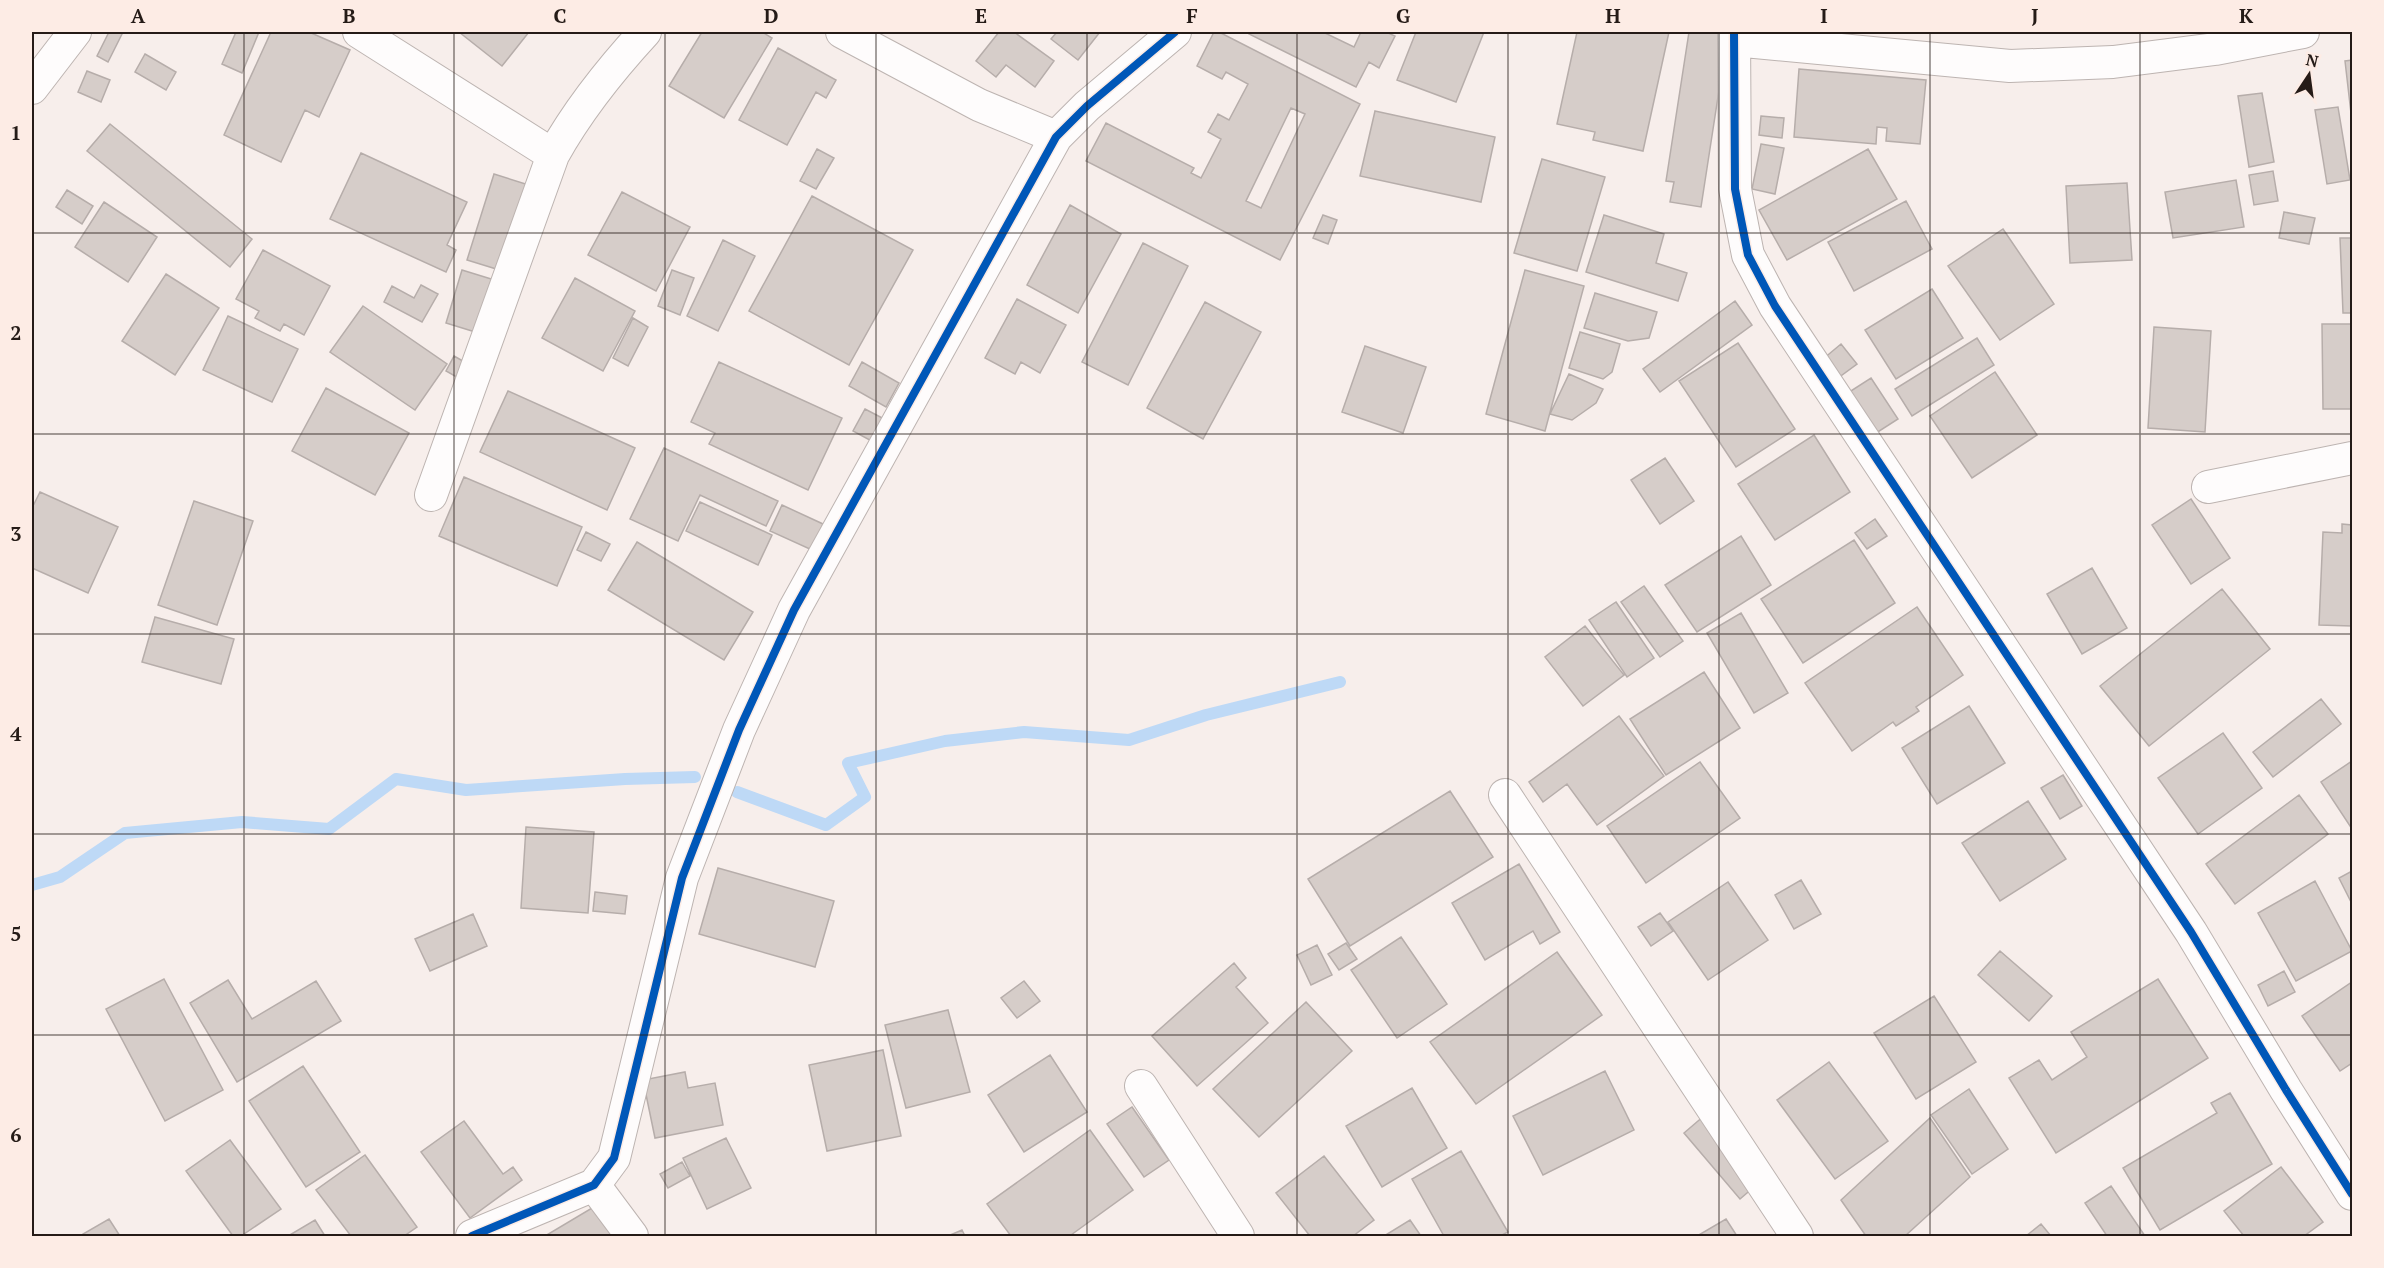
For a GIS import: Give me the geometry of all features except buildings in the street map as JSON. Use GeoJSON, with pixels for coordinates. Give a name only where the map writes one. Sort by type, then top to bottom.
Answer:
{"type":"FeatureCollection","features":[{"type":"Feature","properties":{"kind":"street"},"geometry":{"type":"LineString","coordinates":[[32,88],[75,32]]}},
{"type":"Feature","properties":{"kind":"street"},"geometry":{"type":"LineString","coordinates":[[359,32],[553,155]]}},
{"type":"Feature","properties":{"kind":"street"},"geometry":{"type":"LineString","coordinates":[[431,495],[553,155],[573,120],[616,63],[645,32]]}},
{"type":"Feature","properties":{"kind":"street"},"geometry":{"type":"LineString","coordinates":[[842,32],[979,105],[1056,137]]}},
{"type":"Feature","properties":{"kind":"street"},"geometry":{"type":"LineString","coordinates":[[472,1236],[594,1185],[614,1158],[682,878],[740,730],[794,610],[1056,137],[1086,106],[1175,32]]}},
{"type":"Feature","properties":{"kind":"street"},"geometry":{"type":"LineString","coordinates":[[2303,32],[2215,49],[2169,43],[2113,62],[2010,66],[1734,36],[1735,189],[1748,255],[1775,306],[2191,932],[2352,1194]]}},
{"type":"Feature","properties":{"kind":"street"},"geometry":{"type":"LineString","coordinates":[[2208,487],[2352,458]]}},
{"type":"Feature","properties":{"kind":"street"},"geometry":{"type":"LineString","coordinates":[[1505,795],[1797,1236]]}},
{"type":"Feature","properties":{"kind":"street"},"geometry":{"type":"LineString","coordinates":[[1142,1086],[1238,1236]]}},
{"type":"Feature","properties":{"kind":"street"},"geometry":{"type":"LineString","coordinates":[[594,1185],[632,1236]]}},
{"type":"Feature","properties":{"kind":"waterway"},"geometry":{"type":"LineString","coordinates":[[737,792],[826,825],[865,797],[848,763],[945,741],[1024,732],[1129,740],[1206,715],[1340,682]]}},
{"type":"Feature","properties":{"kind":"waterway"},"geometry":{"type":"LineString","coordinates":[[32,885],[60,877],[125,833],[242,822],[329,829],[396,779],[466,790],[625,779],[695,777]]}},
{"type":"Feature","properties":{"kind":"cycle path"},"geometry":{"type":"LineString","coordinates":[[472,1236],[594,1185],[614,1158],[682,878],[739,730],[794,610],[1056,137],[1087,106],[1175,32]]}},
{"type":"Feature","properties":{"kind":"cycle path"},"geometry":{"type":"LineString","coordinates":[[1734,32],[1735,189],[1748,255],[1775,306],[2191,932],[2352,1194]]}}]}
